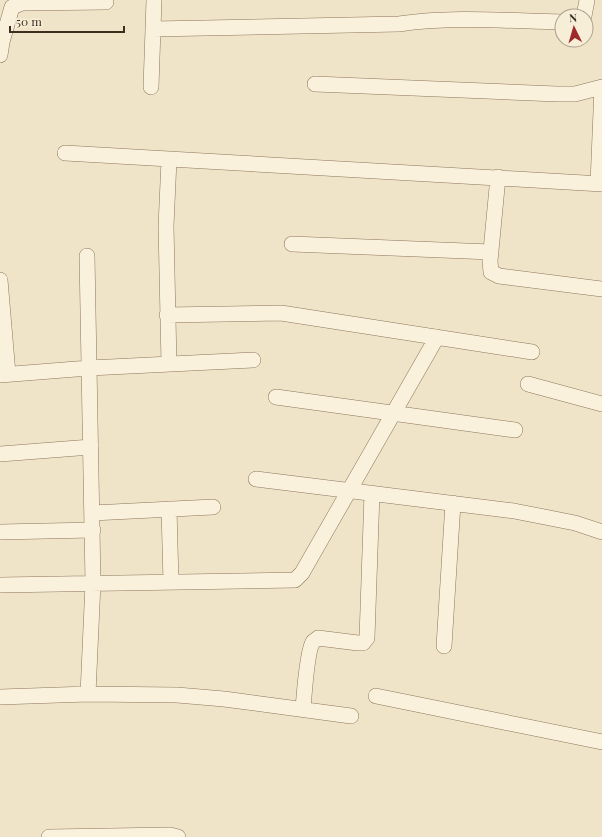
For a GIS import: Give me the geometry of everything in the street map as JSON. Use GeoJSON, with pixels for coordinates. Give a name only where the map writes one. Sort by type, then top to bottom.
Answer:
{"type":"FeatureCollection","features":[{"type":"Feature","properties":{"kind":"street"},"geometry":{"type":"LineString","coordinates":[[151,86],[154,0]]}},
{"type":"Feature","properties":{"kind":"street"},"geometry":{"type":"LineString","coordinates":[[0,55],[2,42],[12,7],[16,3],[106,2]]}},
{"type":"Feature","properties":{"kind":"street"},"geometry":{"type":"LineString","coordinates":[[153,29],[400,24],[419,21],[460,20],[554,22]]}},
{"type":"Feature","properties":{"kind":"street"},"geometry":{"type":"LineString","coordinates":[[65,153],[600,184],[602,87],[575,94],[556,94],[315,84]]}},
{"type":"Feature","properties":{"kind":"street"},"geometry":{"type":"LineString","coordinates":[[169,160],[166,226],[169,364]]}},
{"type":"Feature","properties":{"kind":"street"},"geometry":{"type":"LineString","coordinates":[[498,177],[491,252],[491,272],[499,276],[602,289]]}},
{"type":"Feature","properties":{"kind":"street"},"geometry":{"type":"LineString","coordinates":[[292,244],[491,252]]}},
{"type":"Feature","properties":{"kind":"street"},"geometry":{"type":"LineString","coordinates":[[87,256],[94,583],[88,694]]}},
{"type":"Feature","properties":{"kind":"street"},"geometry":{"type":"LineString","coordinates":[[0,280],[4,374],[89,368],[253,360]]}},
{"type":"Feature","properties":{"kind":"street"},"geometry":{"type":"LineString","coordinates":[[168,315],[281,313],[532,352]]}},
{"type":"Feature","properties":{"kind":"street"},"geometry":{"type":"LineString","coordinates":[[0,585],[294,580],[302,573],[437,337]]}},
{"type":"Feature","properties":{"kind":"street"},"geometry":{"type":"LineString","coordinates":[[528,384],[602,404]]}},
{"type":"Feature","properties":{"kind":"street"},"geometry":{"type":"LineString","coordinates":[[276,397],[515,430]]}},
{"type":"Feature","properties":{"kind":"street"},"geometry":{"type":"LineString","coordinates":[[0,454],[91,447]]}},
{"type":"Feature","properties":{"kind":"street"},"geometry":{"type":"LineString","coordinates":[[256,479],[514,511],[575,523],[602,532]]}},
{"type":"Feature","properties":{"kind":"street"},"geometry":{"type":"LineString","coordinates":[[303,709],[309,660],[312,644],[315,640],[318,638],[363,643],[367,638],[372,493]]}},
{"type":"Feature","properties":{"kind":"street"},"geometry":{"type":"LineString","coordinates":[[444,646],[453,503]]}},
{"type":"Feature","properties":{"kind":"street"},"geometry":{"type":"LineString","coordinates":[[92,513],[213,507]]}},
{"type":"Feature","properties":{"kind":"street"},"geometry":{"type":"LineString","coordinates":[[169,509],[171,582]]}},
{"type":"Feature","properties":{"kind":"street"},"geometry":{"type":"LineString","coordinates":[[0,532],[93,530]]}},
{"type":"Feature","properties":{"kind":"street"},"geometry":{"type":"LineString","coordinates":[[0,696],[88,694],[193,696],[351,716]]}},
{"type":"Feature","properties":{"kind":"street"},"geometry":{"type":"LineString","coordinates":[[376,696],[602,742]]}},
{"type":"Feature","properties":{"kind":"street"},"geometry":{"type":"LineString","coordinates":[[49,837],[170,835],[178,837]]}}]}
